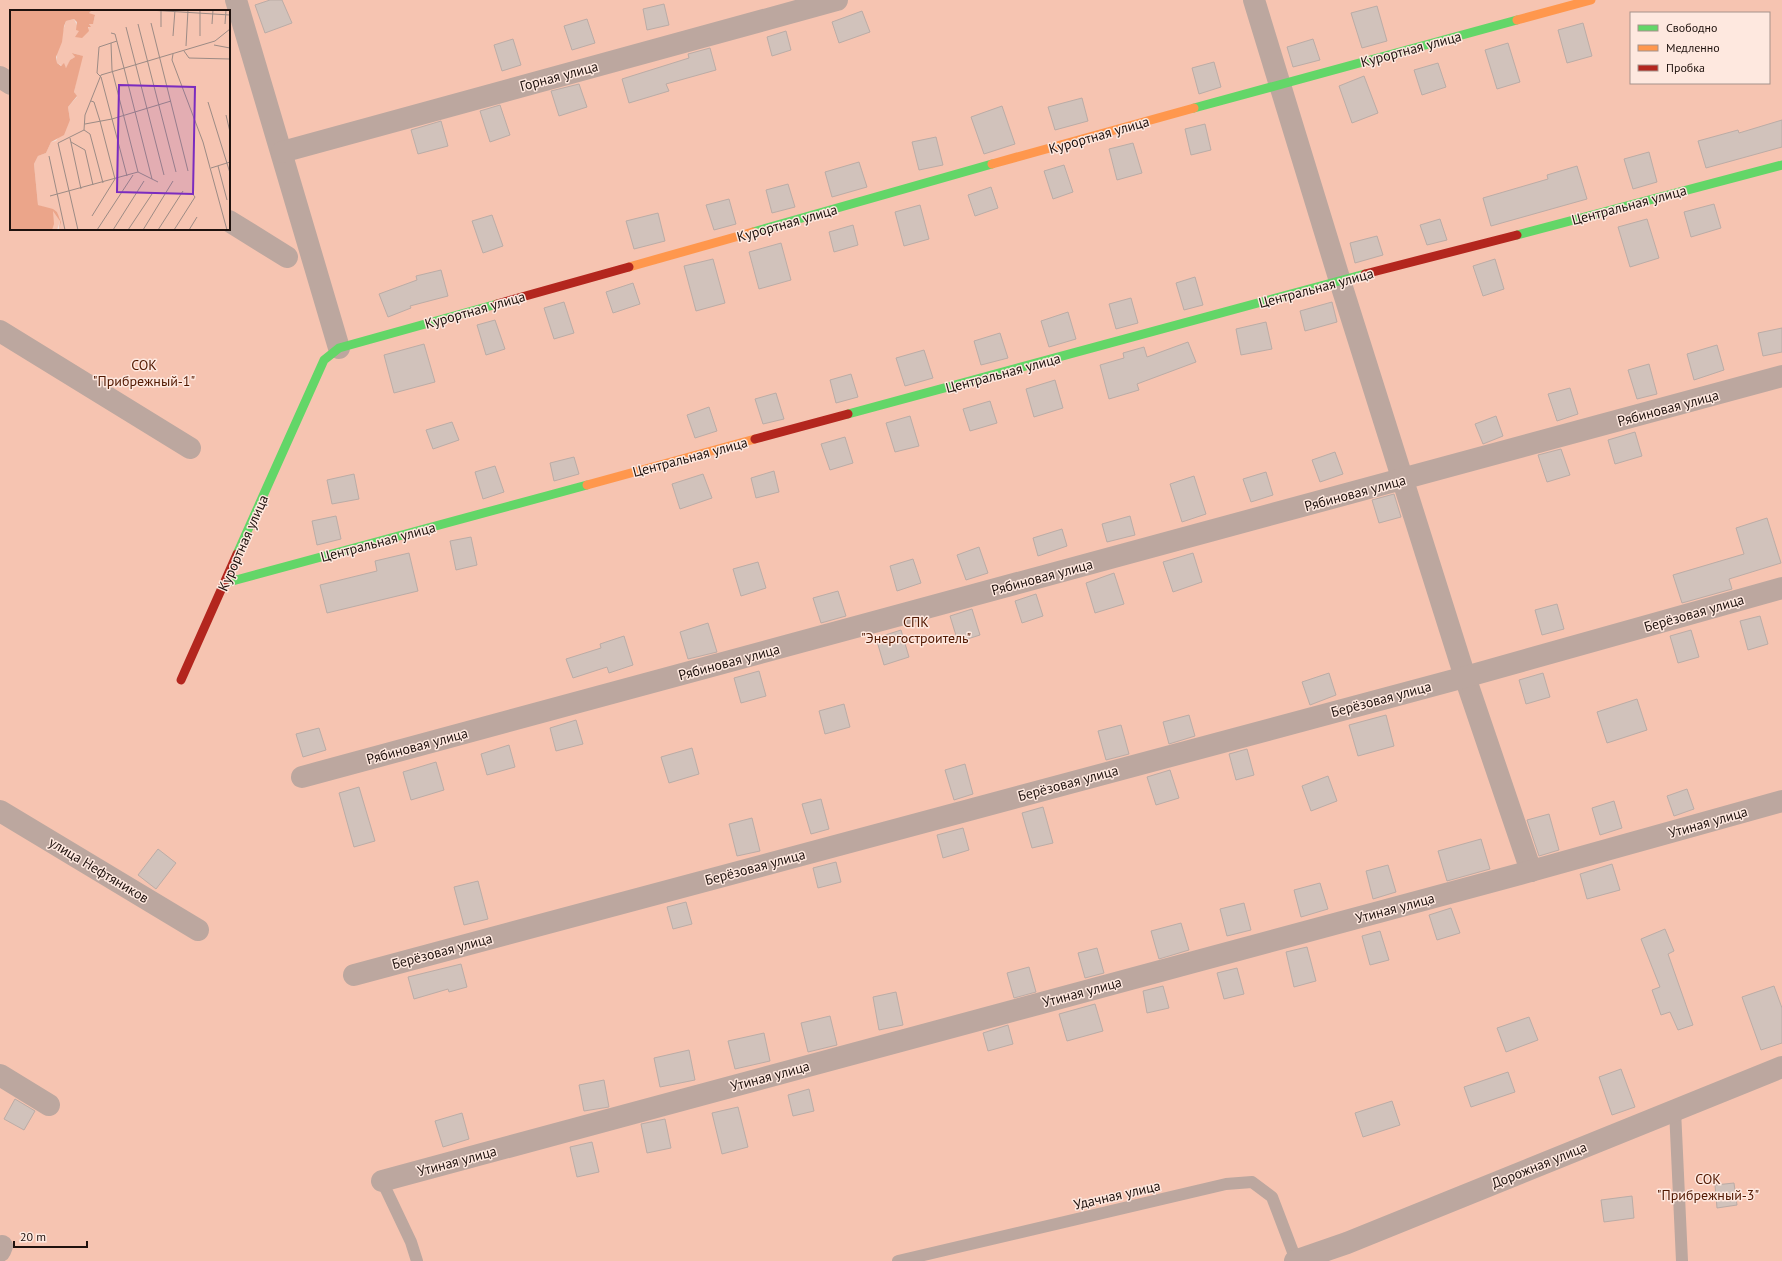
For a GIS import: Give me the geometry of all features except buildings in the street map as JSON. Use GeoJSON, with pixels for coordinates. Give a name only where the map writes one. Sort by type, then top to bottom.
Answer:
{"type":"FeatureCollection","features":[{"type":"Feature","properties":{"kind":"street"},"geometry":{"type":"LineString","coordinates":[[236,0],[339,348]]}},
{"type":"Feature","properties":{"kind":"street","name":"Горная улица"},"geometry":{"type":"LineString","coordinates":[[282,152],[837,0]]}},
{"type":"Feature","properties":{"kind":"street"},"geometry":{"type":"LineString","coordinates":[[1254,0],[1340,281],[1465,677],[1531,871]]}},
{"type":"Feature","properties":{"kind":"street","name":"Курортная улица"},"geometry":{"type":"LineString","coordinates":[[181,680],[324,360],[339,348],[1279,84],[1591,0]]}},
{"type":"Feature","properties":{"kind":"street"},"geometry":{"type":"LineString","coordinates":[[0,77],[10,83]]}},
{"type":"Feature","properties":{"kind":"street","name":"Центральная улица"},"geometry":{"type":"LineString","coordinates":[[225,583],[1340,281],[1782,165]]}},
{"type":"Feature","properties":{"kind":"street"},"geometry":{"type":"LineString","coordinates":[[230,222],[287,257]]}},
{"type":"Feature","properties":{"kind":"street"},"geometry":{"type":"LineString","coordinates":[[0,330],[190,448]]}},
{"type":"Feature","properties":{"kind":"street","name":"Рябиновая улица"},"geometry":{"type":"LineString","coordinates":[[302,777],[1403,480],[1782,376]]}},
{"type":"Feature","properties":{"kind":"street","name":"Берёзовая улица"},"geometry":{"type":"LineString","coordinates":[[354,975],[1465,677],[1782,588]]}},
{"type":"Feature","properties":{"kind":"street","name":"Утиная улица"},"geometry":{"type":"LineString","coordinates":[[382,1181],[1531,871],[1782,801]]}},
{"type":"Feature","properties":{"kind":"street","name":"улица Нефтяников"},"geometry":{"type":"LineString","coordinates":[[0,810],[198,930]]}},
{"type":"Feature","properties":{"kind":"street","name":"Дорожная улица"},"geometry":{"type":"LineString","coordinates":[[1295,1261],[1347,1243],[1782,1067]]}},
{"type":"Feature","properties":{"kind":"street"},"geometry":{"type":"LineString","coordinates":[[0,1075],[49,1104]]}},
{"type":"Feature","properties":{"kind":"lane"},"geometry":{"type":"LineString","coordinates":[[1675,1110],[1676,1165],[1682,1261]]}},
{"type":"Feature","properties":{"kind":"lane"},"geometry":{"type":"LineString","coordinates":[[382,1181],[411,1242],[417,1261]]}},
{"type":"Feature","properties":{"kind":"lane","name":"Удачная улица"},"geometry":{"type":"LineString","coordinates":[[898,1261],[1226,1184],[1252,1182],[1272,1197],[1295,1261]]}},
{"type":"Feature","properties":{"kind":"green space","name":"СПК \"Энергостроитель\""},"geometry":{"type":"Polygon","coordinates":[[[0,0],[1782,0],[1782,1261],[0,1261],[0,0]]]}},
{"type":"Feature","properties":{"kind":"traffic: fast"},"geometry":{"type":"LineString","coordinates":[[1194,108],[1517,20]]}},
{"type":"Feature","properties":{"kind":"traffic: fast"},"geometry":{"type":"LineString","coordinates":[[753,232],[992,164]]}},
{"type":"Feature","properties":{"kind":"traffic: fast"},"geometry":{"type":"LineString","coordinates":[[1517,235],[1782,165]]}},
{"type":"Feature","properties":{"kind":"traffic: fast"},"geometry":{"type":"LineString","coordinates":[[848,414],[1365,274]]}},
{"type":"Feature","properties":{"kind":"traffic: fast"},"geometry":{"type":"LineString","coordinates":[[237,554],[324,360],[339,348],[497,304]]}},
{"type":"Feature","properties":{"kind":"traffic: fast"},"geometry":{"type":"LineString","coordinates":[[225,583],[587,485]]}},
{"type":"Feature","properties":{"kind":"traffic: slow"},"geometry":{"type":"LineString","coordinates":[[1517,20],[1591,0]]}},
{"type":"Feature","properties":{"kind":"traffic: slow"},"geometry":{"type":"LineString","coordinates":[[992,164],[1194,108]]}},
{"type":"Feature","properties":{"kind":"traffic: slow"},"geometry":{"type":"LineString","coordinates":[[629,267],[753,232]]}},
{"type":"Feature","properties":{"kind":"traffic: slow"},"geometry":{"type":"LineString","coordinates":[[587,485],[755,439]]}},
{"type":"Feature","properties":{"kind":"traffic: jam"},"geometry":{"type":"LineString","coordinates":[[1365,274],[1517,235]]}},
{"type":"Feature","properties":{"kind":"traffic: jam"},"geometry":{"type":"LineString","coordinates":[[497,304],[629,267]]}},
{"type":"Feature","properties":{"kind":"traffic: jam"},"geometry":{"type":"LineString","coordinates":[[755,439],[848,414]]}},
{"type":"Feature","properties":{"kind":"traffic: jam"},"geometry":{"type":"LineString","coordinates":[[181,680],[237,554]]}},
{"type":"Feature","properties":{"kind":"park label","name":"СОК \"Прибрежный-1\""},"geometry":{"type":"Point","coordinates":[144,374]}},
{"type":"Feature","properties":{"kind":"park label","name":"СОК \"Прибрежный-3\""},"geometry":{"type":"Point","coordinates":[1708,1188]}}]}
